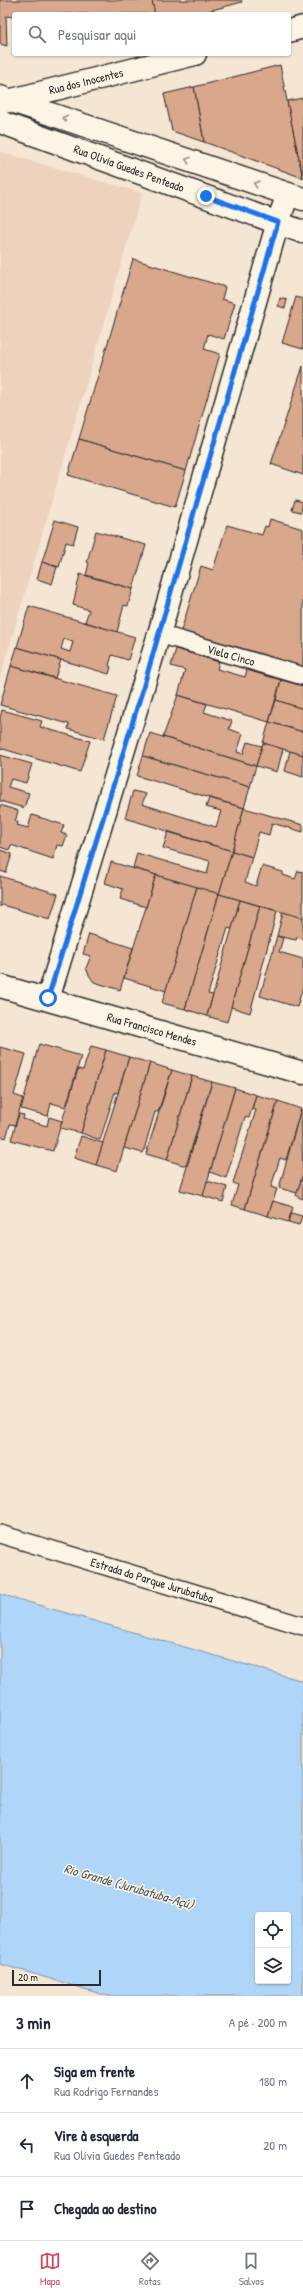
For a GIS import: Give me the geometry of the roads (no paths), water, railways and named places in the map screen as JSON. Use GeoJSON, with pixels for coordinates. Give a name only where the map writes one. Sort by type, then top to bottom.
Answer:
{"type":"FeatureCollection","features":[{"type":"Feature","properties":{"kind":"street"},"geometry":{"type":"LineString","coordinates":[[291,30],[303,27]]}},
{"type":"Feature","properties":{"kind":"street","name":"Rua dos Inocentes"},"geometry":{"type":"LineString","coordinates":[[3,100],[187,56]]}},
{"type":"Feature","properties":{"kind":"street","name":"Rua Olívia Guedes Penteado"},"geometry":{"type":"LineString","coordinates":[[3,100],[295,197]]}},
{"type":"Feature","properties":{"kind":"street","name":"Rua Olívia Guedes Penteado"},"geometry":{"type":"LineString","coordinates":[[0,122],[303,232]]}},
{"type":"Feature","properties":{"kind":"street"},"geometry":{"type":"LineString","coordinates":[[48,998],[159,634],[278,222],[295,197]]}},
{"type":"Feature","properties":{"kind":"street","name":"Rua Francisco Mendes"},"geometry":{"type":"LineString","coordinates":[[0,986],[48,998],[303,1072]]}},
{"type":"Feature","properties":{"kind":"lane","name":"Viela Cinco"},"geometry":{"type":"LineString","coordinates":[[159,634],[303,676]]}},
{"type":"Feature","properties":{"kind":"lane","name":"Estrada do Parque Jurubatuba"},"geometry":{"type":"LineString","coordinates":[[0,1534],[303,1626]]}},
{"type":"Feature","properties":{"kind":"water","name":"Rio Grande (Jurubatuba-Açú)"},"geometry":{"type":"Polygon","coordinates":[[[0,1594],[303,1681],[303,1996],[108,1996],[0,1964],[0,1594]]]}}]}
